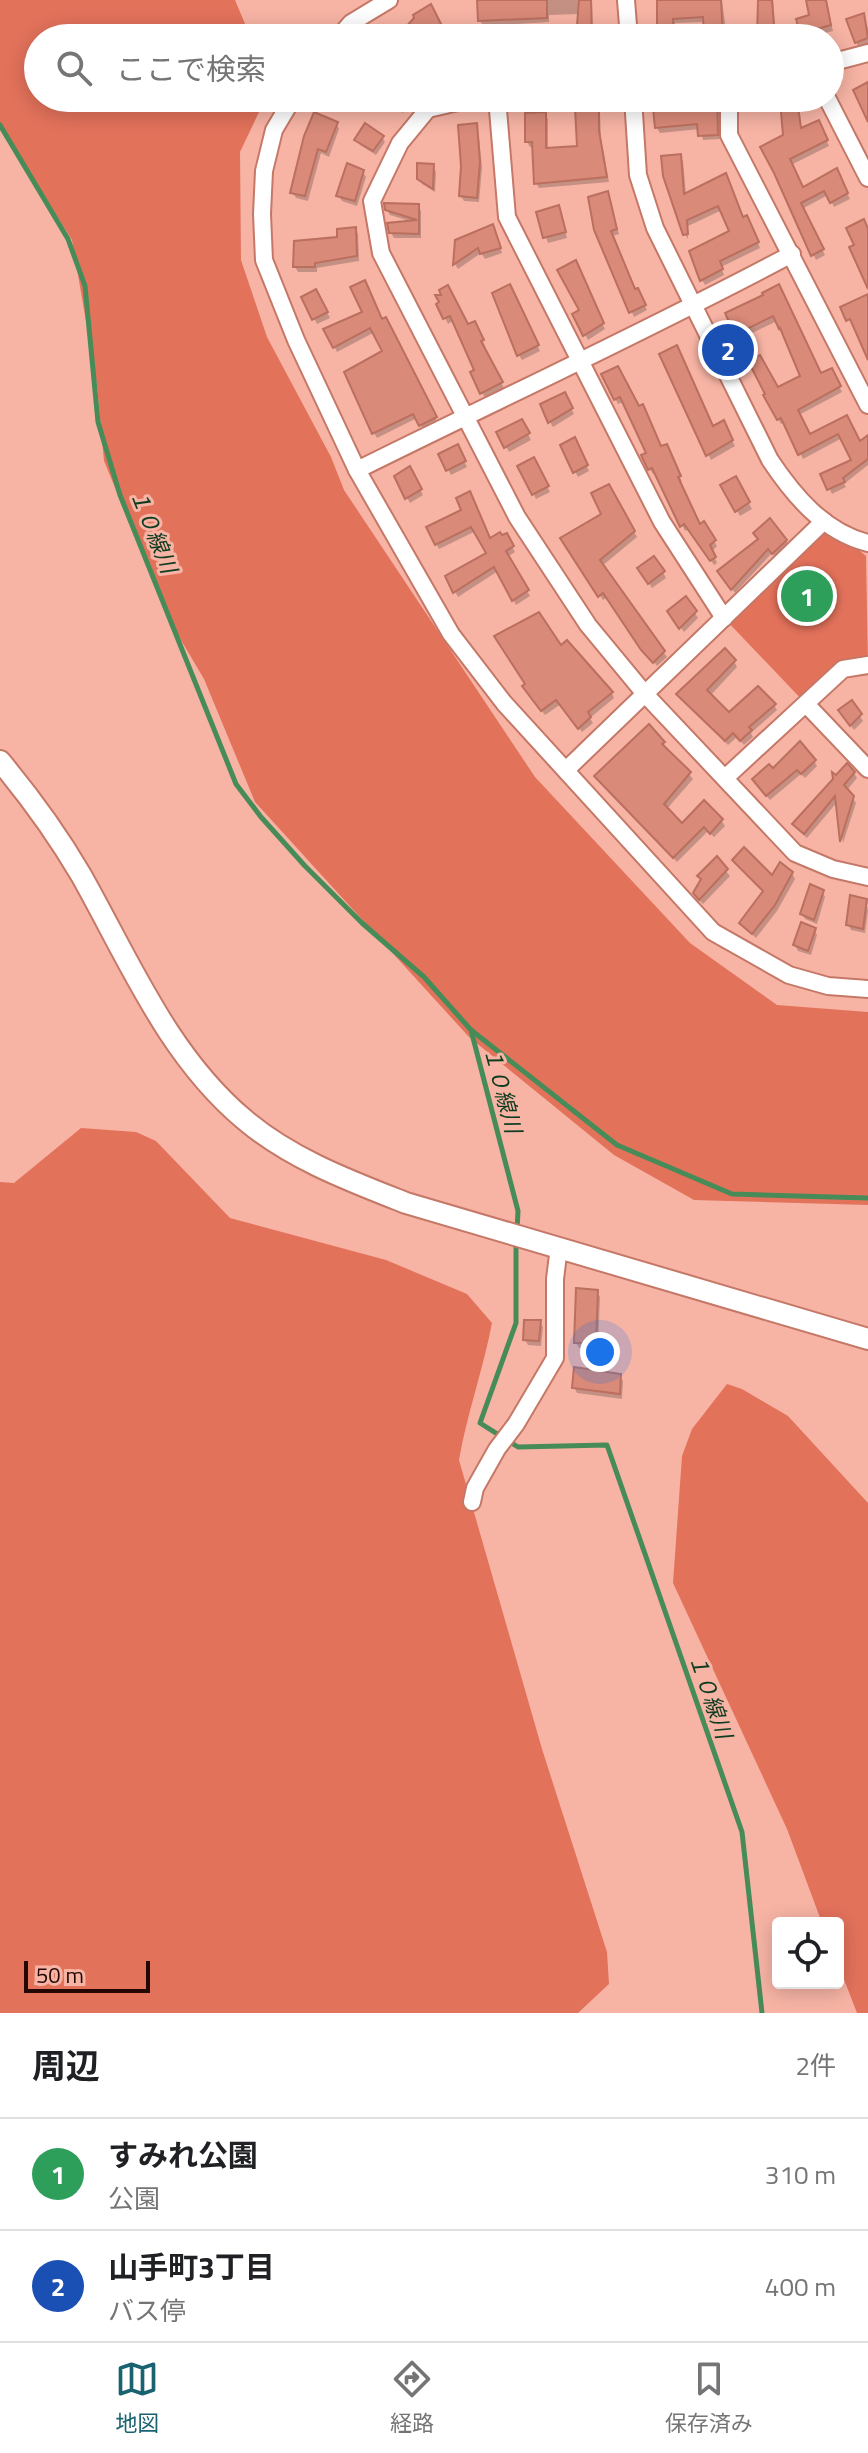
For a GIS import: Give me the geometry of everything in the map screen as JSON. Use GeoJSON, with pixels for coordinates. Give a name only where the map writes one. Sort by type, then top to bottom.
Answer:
{"type":"FeatureCollection","features":[{"type":"Feature","properties":{"kind":"street"},"geometry":{"type":"LineString","coordinates":[[350,24],[389,0]]}},
{"type":"Feature","properties":{"kind":"street"},"geometry":{"type":"LineString","coordinates":[[626,0],[628,24]]}},
{"type":"Feature","properties":{"kind":"street"},"geometry":{"type":"LineString","coordinates":[[844,59],[868,53]]}},
{"type":"Feature","properties":{"kind":"street"},"geometry":{"type":"LineString","coordinates":[[285,112],[274,130],[264,171],[264,260],[296,340],[357,470],[451,634],[504,703],[713,932],[789,975],[828,986],[868,989]]}},
{"type":"Feature","properties":{"kind":"street"},"geometry":{"type":"LineString","coordinates":[[426,112],[400,143],[372,201],[381,253],[517,517],[588,625],[645,694],[795,853],[833,869],[868,877]]}},
{"type":"Feature","properties":{"kind":"street"},"geometry":{"type":"LineString","coordinates":[[498,112],[507,217],[662,522],[724,618]]}},
{"type":"Feature","properties":{"kind":"street"},"geometry":{"type":"LineString","coordinates":[[634,112],[638,175],[655,228],[770,460],[792,493],[824,521],[868,543]]}},
{"type":"Feature","properties":{"kind":"street"},"geometry":{"type":"LineString","coordinates":[[729,112],[729,135],[868,405]]}},
{"type":"Feature","properties":{"kind":"street"},"geometry":{"type":"LineString","coordinates":[[834,112],[868,178]]}},
{"type":"Feature","properties":{"kind":"street"},"geometry":{"type":"LineString","coordinates":[[357,470],[693,307],[792,254]]}},
{"type":"Feature","properties":{"kind":"street"},"geometry":{"type":"LineString","coordinates":[[566,770],[824,521]]}},
{"type":"Feature","properties":{"kind":"street"},"geometry":{"type":"LineString","coordinates":[[725,778],[843,669],[868,665]]}},
{"type":"Feature","properties":{"kind":"street"},"geometry":{"type":"LineString","coordinates":[[806,704],[868,769]]}},
{"type":"Feature","properties":{"kind":"street"},"geometry":{"type":"LineString","coordinates":[[0,761],[36,803],[185,1057],[245,1121],[289,1151],[406,1203],[868,1339]]}},
{"type":"Feature","properties":{"kind":"street"},"geometry":{"type":"LineString","coordinates":[[472,1502],[475,1488],[497,1449],[516,1424],[555,1358],[555,1279],[559,1247]]}},
{"type":"Feature","properties":{"kind":"shaded area"},"geometry":{"type":"Polygon","coordinates":[[[0,0],[235,0],[245,24],[24,24],[24,112],[259,112],[240,152],[241,260],[267,337],[331,457],[344,490],[535,777],[690,943],[777,1005],[868,1012],[868,1205],[694,1200],[614,1155],[469,1037],[255,802],[204,679],[172,625],[104,461],[97,385],[72,240],[0,125],[0,0]]]}},
{"type":"Feature","properties":{"kind":"shaded area"},"geometry":{"type":"Polygon","coordinates":[[[824,521],[866,556],[868,665],[843,669],[806,704],[724,618],[824,521]]]}},
{"type":"Feature","properties":{"kind":"shaded area"},"geometry":{"type":"Polygon","coordinates":[[[81,1128],[136,1132],[156,1141],[230,1218],[386,1260],[467,1294],[492,1323],[459,1460],[542,1749],[607,1952],[609,1984],[578,2013],[0,2013],[0,1182],[14,1183],[81,1128]]]}},
{"type":"Feature","properties":{"kind":"shaded area"},"geometry":{"type":"Polygon","coordinates":[[[727,1384],[742,1389],[788,1416],[868,1503],[868,2013],[857,2013],[844,1979],[844,1917],[820,1917],[787,1829],[673,1583],[682,1456],[692,1429],[727,1384]]]}},
{"type":"Feature","properties":{"kind":"building"},"geometry":{"type":"Polygon","coordinates":[[[477,0],[547,0],[547,18],[478,21],[477,0]]]}},
{"type":"Feature","properties":{"kind":"building"},"geometry":{"type":"Polygon","coordinates":[[[579,0],[591,0],[592,24],[577,24],[579,0]]]}},
{"type":"Feature","properties":{"kind":"building"},"geometry":{"type":"Polygon","coordinates":[[[657,0],[721,0],[722,24],[703,24],[703,17],[673,19],[673,24],[657,24],[657,0]]]}},
{"type":"Feature","properties":{"kind":"building"},"geometry":{"type":"Polygon","coordinates":[[[758,0],[772,0],[774,24],[757,24],[758,0]]]}},
{"type":"Feature","properties":{"kind":"building"},"geometry":{"type":"Polygon","coordinates":[[[806,0],[826,0],[831,24],[797,24],[796,19],[809,15],[806,0]]]}},
{"type":"Feature","properties":{"kind":"building"},"geometry":{"type":"Polygon","coordinates":[[[431,4],[441,24],[409,24],[413,15],[431,4]]]}},
{"type":"Feature","properties":{"kind":"building"},"geometry":{"type":"Polygon","coordinates":[[[864,13],[868,38],[855,43],[846,19],[864,13]]]}},
{"type":"Feature","properties":{"kind":"building"},"geometry":{"type":"Polygon","coordinates":[[[868,82],[868,122],[853,90],[868,82]]]}},
{"type":"Feature","properties":{"kind":"building"},"geometry":{"type":"Polygon","coordinates":[[[314,112],[338,122],[326,152],[318,149],[305,196],[290,193],[304,136],[314,112]]]}},
{"type":"Feature","properties":{"kind":"building"},"geometry":{"type":"Polygon","coordinates":[[[546,112],[546,148],[577,146],[575,112],[599,112],[607,177],[534,184],[532,142],[525,142],[525,113],[546,112]]]}},
{"type":"Feature","properties":{"kind":"building"},"geometry":{"type":"Polygon","coordinates":[[[653,112],[717,112],[718,135],[698,136],[697,124],[655,128],[653,112]]]}},
{"type":"Feature","properties":{"kind":"building"},"geometry":{"type":"Polygon","coordinates":[[[781,112],[799,112],[801,128],[819,120],[828,140],[790,159],[803,187],[837,168],[848,193],[830,203],[824,191],[801,203],[824,249],[811,256],[760,147],[783,135],[781,112]]]}},
{"type":"Feature","properties":{"kind":"building"},"geometry":{"type":"Polygon","coordinates":[[[365,123],[384,136],[373,151],[354,140],[365,123]]]}},
{"type":"Feature","properties":{"kind":"building"},"geometry":{"type":"Polygon","coordinates":[[[477,123],[480,162],[477,198],[459,196],[461,166],[458,125],[477,123]]]}},
{"type":"Feature","properties":{"kind":"building"},"geometry":{"type":"Polygon","coordinates":[[[681,154],[684,194],[726,173],[743,217],[747,215],[759,242],[720,261],[723,269],[700,281],[689,251],[729,231],[718,206],[687,220],[688,234],[683,235],[663,176],[661,156],[681,154]]]}},
{"type":"Feature","properties":{"kind":"building"},"geometry":{"type":"Polygon","coordinates":[[[347,163],[364,170],[355,201],[336,196],[347,163]]]}},
{"type":"Feature","properties":{"kind":"building"},"geometry":{"type":"Polygon","coordinates":[[[417,163],[434,164],[433,189],[417,179],[417,163]]]}},
{"type":"Feature","properties":{"kind":"building"},"geometry":{"type":"Polygon","coordinates":[[[608,191],[617,229],[611,231],[635,289],[638,288],[646,305],[629,313],[594,230],[588,197],[608,191]]]}},
{"type":"Feature","properties":{"kind":"building"},"geometry":{"type":"Polygon","coordinates":[[[384,203],[419,204],[419,234],[389,233],[387,223],[417,220],[385,210],[384,203]]]}},
{"type":"Feature","properties":{"kind":"building"},"geometry":{"type":"Polygon","coordinates":[[[559,205],[566,232],[543,238],[536,212],[559,205]]]}},
{"type":"Feature","properties":{"kind":"building"},"geometry":{"type":"Polygon","coordinates":[[[864,219],[868,229],[868,289],[849,247],[854,245],[846,228],[864,219]]]}},
{"type":"Feature","properties":{"kind":"building"},"geometry":{"type":"Polygon","coordinates":[[[493,224],[501,248],[480,254],[478,248],[453,265],[455,240],[493,224]]]}},
{"type":"Feature","properties":{"kind":"building"},"geometry":{"type":"Polygon","coordinates":[[[356,227],[357,256],[315,263],[315,267],[293,267],[294,241],[337,237],[337,229],[356,227]]]}},
{"type":"Feature","properties":{"kind":"building"},"geometry":{"type":"Polygon","coordinates":[[[576,260],[604,323],[583,336],[572,314],[579,310],[557,270],[576,260]]]}},
{"type":"Feature","properties":{"kind":"building"},"geometry":{"type":"Polygon","coordinates":[[[365,280],[382,319],[386,317],[437,417],[419,426],[413,414],[372,434],[344,372],[382,351],[370,328],[333,348],[323,329],[362,312],[350,287],[365,280]]]}},
{"type":"Feature","properties":{"kind":"building"},"geometry":{"type":"Polygon","coordinates":[[[510,284],[539,345],[517,356],[492,293],[510,284]]]}},
{"type":"Feature","properties":{"kind":"building"},"geometry":{"type":"Polygon","coordinates":[[[779,284],[821,373],[832,368],[841,386],[798,410],[810,434],[847,415],[860,441],[868,435],[868,459],[843,478],[845,482],[827,490],[820,474],[851,460],[838,434],[798,455],[781,418],[777,420],[763,395],[748,361],[760,355],[778,387],[800,376],[780,328],[773,316],[735,335],[725,313],[779,284]]]}},
{"type":"Feature","properties":{"kind":"building"},"geometry":{"type":"Polygon","coordinates":[[[448,285],[468,324],[475,321],[484,340],[481,341],[503,382],[480,394],[470,372],[474,370],[450,316],[443,319],[436,304],[439,302],[435,295],[441,295],[439,290],[448,285]]]}},
{"type":"Feature","properties":{"kind":"building"},"geometry":{"type":"Polygon","coordinates":[[[316,289],[328,312],[312,320],[301,297],[316,289]]]}},
{"type":"Feature","properties":{"kind":"building"},"geometry":{"type":"Polygon","coordinates":[[[868,294],[868,360],[850,319],[846,321],[840,307],[868,294]]]}},
{"type":"Feature","properties":{"kind":"building"},"geometry":{"type":"Polygon","coordinates":[[[677,345],[713,426],[724,420],[733,440],[706,456],[659,354],[677,345]]]}},
{"type":"Feature","properties":{"kind":"building"},"geometry":{"type":"Polygon","coordinates":[[[618,366],[639,406],[643,404],[661,446],[667,444],[681,476],[678,477],[700,524],[704,521],[716,540],[710,545],[716,557],[710,561],[684,524],[680,527],[652,468],[648,470],[641,455],[646,453],[620,397],[614,400],[601,374],[618,366]]]}},
{"type":"Feature","properties":{"kind":"building"},"geometry":{"type":"Polygon","coordinates":[[[565,392],[573,408],[548,423],[540,404],[565,392]]]}},
{"type":"Feature","properties":{"kind":"building"},"geometry":{"type":"Polygon","coordinates":[[[522,419],[530,433],[504,448],[496,432],[522,419]]]}},
{"type":"Feature","properties":{"kind":"building"},"geometry":{"type":"Polygon","coordinates":[[[575,437],[588,465],[573,473],[560,445],[575,437]]]}},
{"type":"Feature","properties":{"kind":"building"},"geometry":{"type":"Polygon","coordinates":[[[458,444],[466,461],[446,471],[438,454],[458,444]]]}},
{"type":"Feature","properties":{"kind":"building"},"geometry":{"type":"Polygon","coordinates":[[[534,457],[549,486],[532,495],[517,466],[534,457]]]}},
{"type":"Feature","properties":{"kind":"building"},"geometry":{"type":"Polygon","coordinates":[[[410,466],[422,489],[405,499],[394,476],[410,466]]]}},
{"type":"Feature","properties":{"kind":"building"},"geometry":{"type":"Polygon","coordinates":[[[736,476],[750,502],[735,512],[720,485],[736,476]]]}},
{"type":"Feature","properties":{"kind":"building"},"geometry":{"type":"Polygon","coordinates":[[[609,484],[635,531],[600,560],[665,651],[653,663],[603,593],[598,597],[560,538],[601,514],[591,493],[609,484]]]}},
{"type":"Feature","properties":{"kind":"building"},"geometry":{"type":"Polygon","coordinates":[[[470,491],[490,538],[500,532],[502,535],[507,533],[514,546],[506,551],[529,590],[512,601],[494,567],[453,593],[445,576],[486,553],[471,527],[435,545],[426,527],[461,510],[456,498],[470,491]]]}},
{"type":"Feature","properties":{"kind":"building"},"geometry":{"type":"Polygon","coordinates":[[[770,518],[787,540],[772,554],[768,549],[731,590],[717,571],[758,539],[753,533],[770,518]]]}},
{"type":"Feature","properties":{"kind":"building"},"geometry":{"type":"Polygon","coordinates":[[[654,556],[665,571],[648,584],[637,568],[654,556]]]}},
{"type":"Feature","properties":{"kind":"building"},"geometry":{"type":"Polygon","coordinates":[[[686,596],[697,611],[679,629],[667,611],[686,596]]]}},
{"type":"Feature","properties":{"kind":"building"},"geometry":{"type":"Polygon","coordinates":[[[539,612],[561,645],[567,640],[613,692],[588,712],[591,717],[578,729],[556,700],[541,711],[522,686],[525,684],[494,636],[539,612]]]}},
{"type":"Feature","properties":{"kind":"building"},"geometry":{"type":"Polygon","coordinates":[[[725,648],[736,660],[707,690],[729,712],[758,686],[776,704],[749,727],[752,730],[740,741],[733,733],[725,741],[676,694],[725,648]]]}},
{"type":"Feature","properties":{"kind":"building"},"geometry":{"type":"Polygon","coordinates":[[[852,700],[862,714],[850,726],[838,710],[852,700]]]}},
{"type":"Feature","properties":{"kind":"building"},"geometry":{"type":"Polygon","coordinates":[[[649,724],[665,742],[662,744],[691,772],[664,804],[682,823],[704,800],[723,819],[710,834],[704,827],[673,858],[594,776],[649,724]]]}},
{"type":"Feature","properties":{"kind":"building"},"geometry":{"type":"Polygon","coordinates":[[[800,741],[816,760],[801,774],[797,770],[766,796],[752,779],[769,764],[773,768],[800,741]]]}},
{"type":"Feature","properties":{"kind":"building"},"geometry":{"type":"Polygon","coordinates":[[[847,763],[855,772],[844,785],[854,796],[840,842],[835,796],[804,834],[792,824],[833,779],[832,772],[836,775],[847,763]]]}},
{"type":"Feature","properties":{"kind":"building"},"geometry":{"type":"Polygon","coordinates":[[[744,847],[772,875],[780,862],[793,872],[775,905],[752,934],[739,923],[763,891],[732,860],[744,847]]]}},
{"type":"Feature","properties":{"kind":"building"},"geometry":{"type":"Polygon","coordinates":[[[717,856],[728,869],[699,900],[693,893],[701,879],[697,876],[717,856]]]}},
{"type":"Feature","properties":{"kind":"building"},"geometry":{"type":"Polygon","coordinates":[[[810,884],[824,890],[814,920],[800,914],[810,884]]]}},
{"type":"Feature","properties":{"kind":"building"},"geometry":{"type":"Polygon","coordinates":[[[850,895],[867,899],[863,929],[846,925],[850,895]]]}},
{"type":"Feature","properties":{"kind":"building"},"geometry":{"type":"Polygon","coordinates":[[[801,922],[816,928],[808,951],[793,945],[801,922]]]}},
{"type":"Feature","properties":{"kind":"building"},"geometry":{"type":"Polygon","coordinates":[[[576,1288],[598,1290],[596,1343],[574,1343],[576,1288]]]}},
{"type":"Feature","properties":{"kind":"building"},"geometry":{"type":"Polygon","coordinates":[[[524,1320],[541,1320],[539,1341],[523,1340],[524,1320]]]}},
{"type":"Feature","properties":{"kind":"building"},"geometry":{"type":"Polygon","coordinates":[[[574,1367],[621,1374],[620,1394],[572,1388],[574,1367]]]}},
{"type":"Feature","properties":{"kind":"waterway","name":"１０線川"},"geometry":{"type":"LineString","coordinates":[[0,125],[68,239],[85,286],[98,422],[120,495],[236,784],[305,866],[362,923],[424,977],[471,1030],[518,1211],[517,1230]]}},
{"type":"Feature","properties":{"kind":"waterway"},"geometry":{"type":"LineString","coordinates":[[471,1030],[617,1145],[732,1194],[868,1198]]}},
{"type":"Feature","properties":{"kind":"waterway","name":"１０線川"},"geometry":{"type":"LineString","coordinates":[[516,1240],[516,1323],[480,1423],[518,1447],[607,1445],[742,1832],[762,2013]]}},
{"type":"Feature","properties":{"kind":"place","name":"山手町3丁目"},"geometry":{"type":"Point","coordinates":[728,350]}},
{"type":"Feature","properties":{"kind":"place","name":"すみれ公園"},"geometry":{"type":"Point","coordinates":[807,596]}}]}
